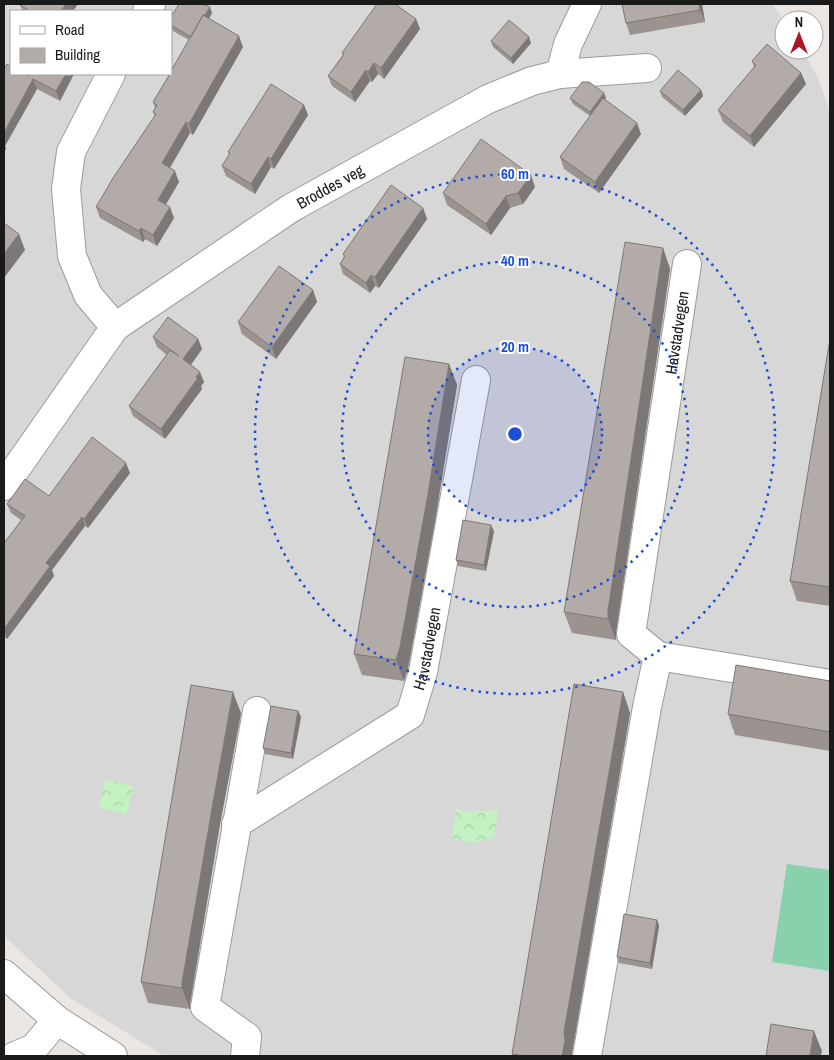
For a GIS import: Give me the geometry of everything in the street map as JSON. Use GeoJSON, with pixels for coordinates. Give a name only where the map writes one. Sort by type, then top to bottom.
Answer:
{"type":"FeatureCollection","features":[{"type":"Feature","properties":{"kind":"street"},"geometry":{"type":"LineString","coordinates":[[560,74],[568,44],[587,4]]}},
{"type":"Feature","properties":{"kind":"street","name":"Broddes veg"},"geometry":{"type":"LineString","coordinates":[[4,486],[116,327],[291,208],[488,99],[532,81],[560,74],[647,68]]}},
{"type":"Feature","properties":{"kind":"street"},"geometry":{"type":"LineString","coordinates":[[110,75],[71,152],[66,189],[72,256],[88,295],[116,327]]}},
{"type":"Feature","properties":{"kind":"street","name":"Havstadvegen"},"geometry":{"type":"LineString","coordinates":[[687,264],[631,634],[658,656],[830,684]]}},
{"type":"Feature","properties":{"kind":"street","name":"Havstadvegen"},"geometry":{"type":"LineString","coordinates":[[236,824],[410,715],[423,672],[476,380]]}},
{"type":"Feature","properties":{"kind":"street"},"geometry":{"type":"LineString","coordinates":[[592,1055],[648,707],[658,656]]}},
{"type":"Feature","properties":{"kind":"street"},"geometry":{"type":"LineString","coordinates":[[245,1056],[247,1037],[204,1007],[257,712]]}},
{"type":"Feature","properties":{"kind":"street"},"geometry":{"type":"LineString","coordinates":[[4,974],[63,1025],[113,1056]]}},
{"type":"Feature","properties":{"kind":"street"},"geometry":{"type":"LineString","coordinates":[[15,1056],[34,1048],[63,1025]]}},
{"type":"Feature","properties":{"kind":"street"},"geometry":{"type":"LineString","coordinates":[[63,1025],[73,1056]]}},
{"type":"Feature","properties":{"kind":"shaded area"},"geometry":{"type":"Polygon","coordinates":[[[4,4],[773,4],[777,10],[774,10],[774,60],[808,60],[818,77],[830,112],[830,1056],[164,1056],[70,998],[4,936],[4,4]]]}},
{"type":"Feature","properties":{"kind":"green space"},"geometry":{"type":"Polygon","coordinates":[[[105,780],[133,786],[127,814],[99,808],[105,780]]]}},
{"type":"Feature","properties":{"kind":"green space"},"geometry":{"type":"Polygon","coordinates":[[[456,809],[474,812],[498,810],[494,837],[476,843],[452,839],[456,809]]]}},
{"type":"Feature","properties":{"kind":"green space"},"geometry":{"type":"Polygon","coordinates":[[[787,864],[830,870],[830,971],[772,962],[787,864]]]}},
{"type":"Feature","properties":{"kind":"building"},"geometry":{"type":"Polygon","coordinates":[[[66,4],[62,10],[28,10],[20,5],[66,4]]]}},
{"type":"Feature","properties":{"kind":"building"},"geometry":{"type":"Polygon","coordinates":[[[179,4],[203,4],[210,7],[203,15],[191,37],[172,26],[172,15],[179,4]]]}},
{"type":"Feature","properties":{"kind":"building"},"geometry":{"type":"Polygon","coordinates":[[[377,4],[395,4],[416,19],[381,68],[374,63],[368,72],[366,70],[351,92],[328,76],[377,4]]]}},
{"type":"Feature","properties":{"kind":"building"},"geometry":{"type":"Polygon","coordinates":[[[622,4],[699,4],[700,10],[626,23],[622,4]]]}},
{"type":"Feature","properties":{"kind":"building"},"geometry":{"type":"Polygon","coordinates":[[[203,15],[239,36],[189,124],[186,122],[162,163],[175,171],[158,200],[170,207],[153,235],[141,228],[139,231],[96,207],[156,114],[153,112],[157,105],[153,102],[169,75],[172,75],[172,69],[203,15]]]}},
{"type":"Feature","properties":{"kind":"building"},"geometry":{"type":"Polygon","coordinates":[[[509,20],[529,37],[511,58],[491,41],[509,20]]]}},
{"type":"Feature","properties":{"kind":"building"},"geometry":{"type":"Polygon","coordinates":[[[767,44],[774,50],[774,60],[786,60],[801,73],[750,136],[718,110],[756,65],[752,61],[767,44]]]}},
{"type":"Feature","properties":{"kind":"building"},"geometry":{"type":"Polygon","coordinates":[[[7,64],[10,66],[10,75],[65,75],[56,91],[33,79],[4,133],[4,70],[7,64]]]}},
{"type":"Feature","properties":{"kind":"building"},"geometry":{"type":"Polygon","coordinates":[[[678,70],[701,90],[683,110],[660,91],[678,70]]]}},
{"type":"Feature","properties":{"kind":"building"},"geometry":{"type":"Polygon","coordinates":[[[582,82],[589,82],[604,93],[590,112],[570,98],[582,82]]]}},
{"type":"Feature","properties":{"kind":"building"},"geometry":{"type":"Polygon","coordinates":[[[271,84],[304,105],[271,159],[268,157],[251,184],[222,166],[230,153],[228,152],[271,84]]]}},
{"type":"Feature","properties":{"kind":"building"},"geometry":{"type":"Polygon","coordinates":[[[603,98],[637,123],[595,182],[560,157],[603,98]]]}},
{"type":"Feature","properties":{"kind":"building"},"geometry":{"type":"Polygon","coordinates":[[[481,139],[531,175],[518,193],[506,196],[486,224],[443,193],[481,139]]]}},
{"type":"Feature","properties":{"kind":"building"},"geometry":{"type":"Polygon","coordinates":[[[391,185],[423,208],[375,277],[371,275],[366,283],[340,264],[345,256],[343,254],[391,185]]]}},
{"type":"Feature","properties":{"kind":"building"},"geometry":{"type":"Polygon","coordinates":[[[4,223],[19,234],[4,254],[4,223]]]}},
{"type":"Feature","properties":{"kind":"building"},"geometry":{"type":"Polygon","coordinates":[[[625,242],[663,248],[608,619],[564,612],[625,242]]]}},
{"type":"Feature","properties":{"kind":"building"},"geometry":{"type":"Polygon","coordinates":[[[279,266],[313,290],[272,347],[238,322],[279,266]]]}},
{"type":"Feature","properties":{"kind":"building"},"geometry":{"type":"Polygon","coordinates":[[[168,317],[198,339],[183,359],[200,372],[196,377],[198,378],[161,429],[129,406],[170,350],[179,356],[153,337],[168,317]]]}},
{"type":"Feature","properties":{"kind":"building"},"geometry":{"type":"Polygon","coordinates":[[[830,339],[830,587],[790,581],[830,339]]]}},
{"type":"Feature","properties":{"kind":"building"},"geometry":{"type":"Polygon","coordinates":[[[405,357],[449,364],[427,500],[396,660],[354,654],[405,357]]]}},
{"type":"Feature","properties":{"kind":"building"},"geometry":{"type":"Polygon","coordinates":[[[92,437],[126,463],[84,519],[82,517],[46,563],[50,566],[4,629],[4,543],[25,516],[7,504],[25,479],[49,496],[92,437]]]}},
{"type":"Feature","properties":{"kind":"building"},"geometry":{"type":"Polygon","coordinates":[[[463,520],[491,525],[484,565],[456,560],[463,520]]]}},
{"type":"Feature","properties":{"kind":"building"},"geometry":{"type":"Polygon","coordinates":[[[736,665],[830,681],[830,732],[728,714],[736,665]]]}},
{"type":"Feature","properties":{"kind":"building"},"geometry":{"type":"Polygon","coordinates":[[[574,684],[623,692],[564,1032],[565,1041],[562,1056],[525,1056],[512,1054],[574,684]]]}},
{"type":"Feature","properties":{"kind":"building"},"geometry":{"type":"Polygon","coordinates":[[[191,685],[233,692],[182,988],[141,982],[191,685]]]}},
{"type":"Feature","properties":{"kind":"building"},"geometry":{"type":"Polygon","coordinates":[[[271,706],[298,711],[291,753],[263,748],[271,706]]]}},
{"type":"Feature","properties":{"kind":"building"},"geometry":{"type":"Polygon","coordinates":[[[624,914],[657,920],[650,963],[617,957],[624,914]]]}},
{"type":"Feature","properties":{"kind":"building"},"geometry":{"type":"Polygon","coordinates":[[[771,1024],[814,1031],[810,1056],[766,1056],[771,1024]]]}}]}
